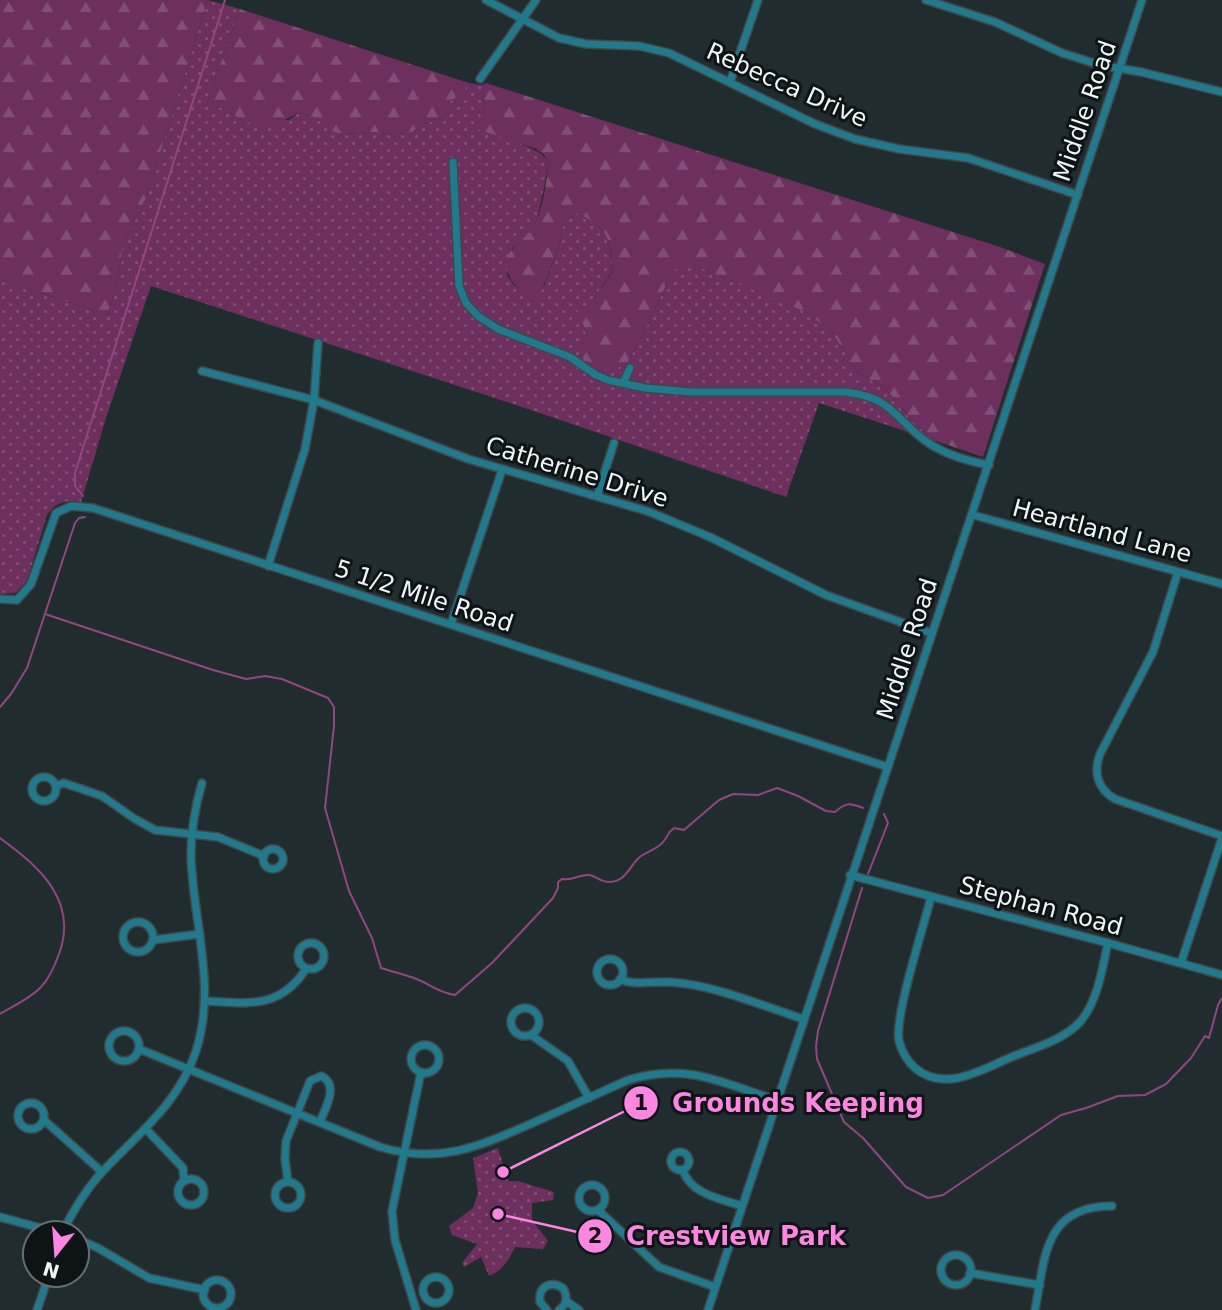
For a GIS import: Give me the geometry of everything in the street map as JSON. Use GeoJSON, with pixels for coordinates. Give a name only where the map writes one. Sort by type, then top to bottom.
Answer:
{"type":"FeatureCollection","features":[{"type":"Feature","properties":{"kind":"street","name":"Rebecca Drive"},"geometry":{"type":"LineString","coordinates":[[486,0],[545,32],[572,42],[639,46],[668,53],[815,124],[855,139],[898,149],[968,158],[1077,195]]}},
{"type":"Feature","properties":{"kind":"street"},"geometry":{"type":"LineString","coordinates":[[480,79],[536,0]]}},
{"type":"Feature","properties":{"kind":"street"},"geometry":{"type":"LineString","coordinates":[[730,82],[758,0]]}},
{"type":"Feature","properties":{"kind":"street"},"geometry":{"type":"LineString","coordinates":[[926,0],[995,22],[1062,53],[1100,65],[1222,92]]}},
{"type":"Feature","properties":{"kind":"street","name":"Middle Road"},"geometry":{"type":"LineString","coordinates":[[708,1310],[1143,0]]}},
{"type":"Feature","properties":{"kind":"street"},"geometry":{"type":"LineString","coordinates":[[453,162],[459,286],[466,303],[478,316],[498,329],[570,358],[596,375],[623,383],[691,392],[846,392],[867,395],[885,403],[925,441],[972,461],[989,465]]}},
{"type":"Feature","properties":{"kind":"street"},"geometry":{"type":"LineString","coordinates":[[268,566],[305,449],[314,400],[318,344]]}},
{"type":"Feature","properties":{"kind":"street"},"geometry":{"type":"LineString","coordinates":[[623,383],[630,368]]}},
{"type":"Feature","properties":{"kind":"street","name":"Catherine Drive"},"geometry":{"type":"LineString","coordinates":[[202,371],[314,400],[426,444],[502,470],[597,496],[681,524],[826,596],[931,633]]}},
{"type":"Feature","properties":{"kind":"street"},"geometry":{"type":"LineString","coordinates":[[597,496],[614,443]]}},
{"type":"Feature","properties":{"kind":"street"},"geometry":{"type":"LineString","coordinates":[[451,624],[502,470]]}},
{"type":"Feature","properties":{"kind":"street","name":"5 1/2 Mile Road"},"geometry":{"type":"LineString","coordinates":[[0,598],[17,600],[25,593],[56,513],[71,506],[93,508],[888,767]]}},
{"type":"Feature","properties":{"kind":"street","name":"Heartland Lane"},"geometry":{"type":"LineString","coordinates":[[973,515],[1222,584]]}},
{"type":"Feature","properties":{"kind":"street"},"geometry":{"type":"LineString","coordinates":[[1178,572],[1156,645],[1100,754],[1097,777],[1103,790],[1115,799],[1222,837],[1181,963]]}},
{"type":"Feature","properties":{"kind":"street"},"geometry":{"type":"LineString","coordinates":[[56,786],[64,783],[102,796],[155,830],[228,840],[264,856]]}},
{"type":"Feature","properties":{"kind":"street"},"geometry":{"type":"LineString","coordinates":[[69,1219],[102,1172],[169,1103],[189,1069],[201,1033],[205,976],[192,877],[192,835],[202,783]]}},
{"type":"Feature","properties":{"kind":"street","name":"Stephan Road"},"geometry":{"type":"LineString","coordinates":[[850,876],[1222,975]]}},
{"type":"Feature","properties":{"kind":"street"},"geometry":{"type":"LineString","coordinates":[[932,897],[898,1032],[902,1050],[912,1065],[935,1078],[961,1078],[1056,1039],[1075,1027],[1083,1019],[1093,999],[1108,943]]}},
{"type":"Feature","properties":{"kind":"street"},"geometry":{"type":"LineString","coordinates":[[142,923],[149,928],[153,940],[148,948],[135,952],[124,944],[123,935],[130,925],[142,923]]}},
{"type":"Feature","properties":{"kind":"street"},"geometry":{"type":"LineString","coordinates":[[153,940],[200,934]]}},
{"type":"Feature","properties":{"kind":"street"},"geometry":{"type":"LineString","coordinates":[[205,1001],[251,1003],[271,1000],[288,990],[306,969]]}},
{"type":"Feature","properties":{"kind":"street"},"geometry":{"type":"LineString","coordinates":[[620,979],[628,982],[668,982],[703,987],[803,1019]]}},
{"type":"Feature","properties":{"kind":"street"},"geometry":{"type":"LineString","coordinates":[[531,1035],[539,1024],[538,1015],[531,1009],[517,1010],[512,1017],[511,1026],[522,1036],[531,1035],[568,1061],[589,1098]]}},
{"type":"Feature","properties":{"kind":"street"},"geometry":{"type":"LineString","coordinates":[[126,1030],[138,1039],[139,1049],[134,1057],[119,1060],[111,1054],[109,1044],[117,1032],[126,1030]]}},
{"type":"Feature","properties":{"kind":"street"},"geometry":{"type":"LineString","coordinates":[[139,1049],[298,1114],[403,1153],[435,1154],[469,1149],[639,1077],[688,1073],[776,1100]]}},
{"type":"Feature","properties":{"kind":"street"},"geometry":{"type":"LineString","coordinates":[[416,1310],[392,1226],[393,1197],[421,1072]]}},
{"type":"Feature","properties":{"kind":"street"},"geometry":{"type":"LineString","coordinates":[[288,1182],[285,1150],[310,1081],[318,1076],[326,1077],[331,1084],[331,1093],[320,1122]]}},
{"type":"Feature","properties":{"kind":"street"},"geometry":{"type":"LineString","coordinates":[[44,1120],[102,1172]]}},
{"type":"Feature","properties":{"kind":"street"},"geometry":{"type":"LineString","coordinates":[[146,1129],[183,1168],[184,1181]]}},
{"type":"Feature","properties":{"kind":"street"},"geometry":{"type":"LineString","coordinates":[[683,1170],[687,1181],[701,1191],[742,1206]]}},
{"type":"Feature","properties":{"kind":"street"},"geometry":{"type":"LineString","coordinates":[[1035,1310],[1050,1239],[1061,1223],[1085,1208],[1112,1206]]}},
{"type":"Feature","properties":{"kind":"street"},"geometry":{"type":"LineString","coordinates":[[0,1209],[0,1217],[21,1223]]}},
{"type":"Feature","properties":{"kind":"street"},"geometry":{"type":"LineString","coordinates":[[598,1210],[659,1268],[715,1287]]}},
{"type":"Feature","properties":{"kind":"street"},"geometry":{"type":"LineString","coordinates":[[91,1245],[149,1278],[205,1290]]}},
{"type":"Feature","properties":{"kind":"street"},"geometry":{"type":"LineString","coordinates":[[961,1257],[969,1264],[970,1273],[965,1281],[952,1285],[944,1280],[941,1266],[947,1258],[961,1257]]}},
{"type":"Feature","properties":{"kind":"street"},"geometry":{"type":"LineString","coordinates":[[970,1273],[1040,1285]]}},
{"type":"Feature","properties":{"kind":"street"},"geometry":{"type":"LineString","coordinates":[[547,1310],[539,1298],[545,1286],[559,1285],[565,1292],[566,1301],[559,1310]]}},
{"type":"Feature","properties":{"kind":"street"},"geometry":{"type":"LineString","coordinates":[[37,1310],[44,1289]]}},
{"type":"Feature","properties":{"kind":"street"},"geometry":{"type":"LineString","coordinates":[[411,1296],[423,1292]]}},
{"type":"Feature","properties":{"kind":"street"},"geometry":{"type":"LineString","coordinates":[[566,1301],[579,1310]]}},
{"type":"Feature","properties":{"kind":"green space"},"geometry":{"type":"Polygon","coordinates":[[[0,0],[208,0],[146,198],[130,228],[122,251],[116,290],[107,315],[0,279],[0,0]]]}},
{"type":"Feature","properties":{"kind":"green space"},"geometry":{"type":"Polygon","coordinates":[[[208,0],[240,9],[207,102],[209,108],[212,105],[225,109],[244,122],[289,120],[298,113],[312,116],[342,134],[375,132],[393,135],[412,132],[423,124],[442,119],[449,102],[460,95],[469,83],[486,83],[482,95],[486,105],[481,114],[512,139],[537,151],[549,164],[536,225],[530,234],[512,248],[507,275],[514,285],[533,301],[544,286],[559,247],[563,224],[577,213],[596,224],[606,235],[613,270],[593,300],[583,324],[587,336],[579,349],[630,358],[672,272],[681,265],[694,265],[801,309],[830,329],[857,372],[885,388],[916,425],[942,443],[819,403],[786,497],[525,408],[151,286],[106,418],[81,502],[70,501],[54,507],[47,515],[27,581],[15,593],[0,594],[0,279],[107,315],[116,290],[122,251],[130,228],[146,198],[208,0]]]}},
{"type":"Feature","properties":{"kind":"green space"},"geometry":{"type":"Polygon","coordinates":[[[240,9],[469,83],[460,95],[449,102],[450,114],[423,124],[412,132],[393,135],[375,132],[342,134],[328,130],[325,124],[312,116],[298,113],[273,126],[244,122],[225,109],[212,105],[209,109],[207,102],[240,9]]]}},
{"type":"Feature","properties":{"kind":"green space"},"geometry":{"type":"Polygon","coordinates":[[[486,83],[1000,247],[1045,264],[983,457],[942,443],[916,425],[885,388],[857,372],[830,329],[801,310],[694,265],[681,265],[672,272],[630,358],[616,370],[602,371],[581,357],[579,349],[587,335],[583,324],[574,314],[593,300],[613,271],[606,235],[595,224],[577,213],[563,224],[559,247],[539,297],[533,301],[515,284],[507,270],[509,255],[534,227],[549,164],[544,155],[536,149],[477,129],[486,105],[482,95],[486,83]]]}},
{"type":"Feature","properties":{"kind":"green space"},"geometry":{"type":"Polygon","coordinates":[[[498,1148],[508,1181],[518,1181],[554,1192],[553,1200],[532,1203],[532,1220],[548,1241],[543,1249],[515,1247],[505,1264],[489,1276],[481,1257],[464,1267],[462,1263],[477,1244],[452,1235],[449,1226],[473,1208],[478,1193],[473,1158],[498,1148]]]}},
{"type":"Feature","properties":{"kind":"waterway"},"geometry":{"type":"LineString","coordinates":[[83,496],[75,486],[75,473],[225,0]]}},
{"type":"Feature","properties":{"kind":"waterway"},"geometry":{"type":"LineString","coordinates":[[0,707],[27,668],[75,523],[79,518],[85,517]]}},
{"type":"Feature","properties":{"kind":"waterway"},"geometry":{"type":"LineString","coordinates":[[45,614],[213,670],[246,679],[265,676],[282,679],[328,698],[334,707],[334,726],[325,808],[349,891],[372,938],[381,968],[414,978],[449,994],[455,995],[492,963],[553,898],[558,882],[562,879],[586,875],[606,882],[620,879],[641,856],[657,848],[674,828],[684,830],[719,800],[733,794],[758,795],[777,788],[826,811],[835,812],[848,804],[863,808]]}},
{"type":"Feature","properties":{"kind":"waterway"},"geometry":{"type":"LineString","coordinates":[[868,874],[888,823],[884,814]]}},
{"type":"Feature","properties":{"kind":"waterway"},"geometry":{"type":"LineString","coordinates":[[0,838],[41,873],[59,901],[64,917],[64,935],[50,976],[32,995],[0,1014]]}},
{"type":"Feature","properties":{"kind":"waterway"},"geometry":{"type":"LineString","coordinates":[[862,888],[818,1031],[817,1059],[844,1122],[863,1138],[906,1187],[928,1198],[943,1195],[1061,1115],[1118,1096],[1145,1095],[1166,1084],[1191,1058],[1205,1036],[1209,1038],[1222,998]]}},
{"type":"Feature","properties":{"kind":"place","name":"Grounds Keeping"},"geometry":{"type":"Point","coordinates":[503,1172]}},
{"type":"Feature","properties":{"kind":"place","name":"Crestview Park"},"geometry":{"type":"Point","coordinates":[498,1214]}}]}
